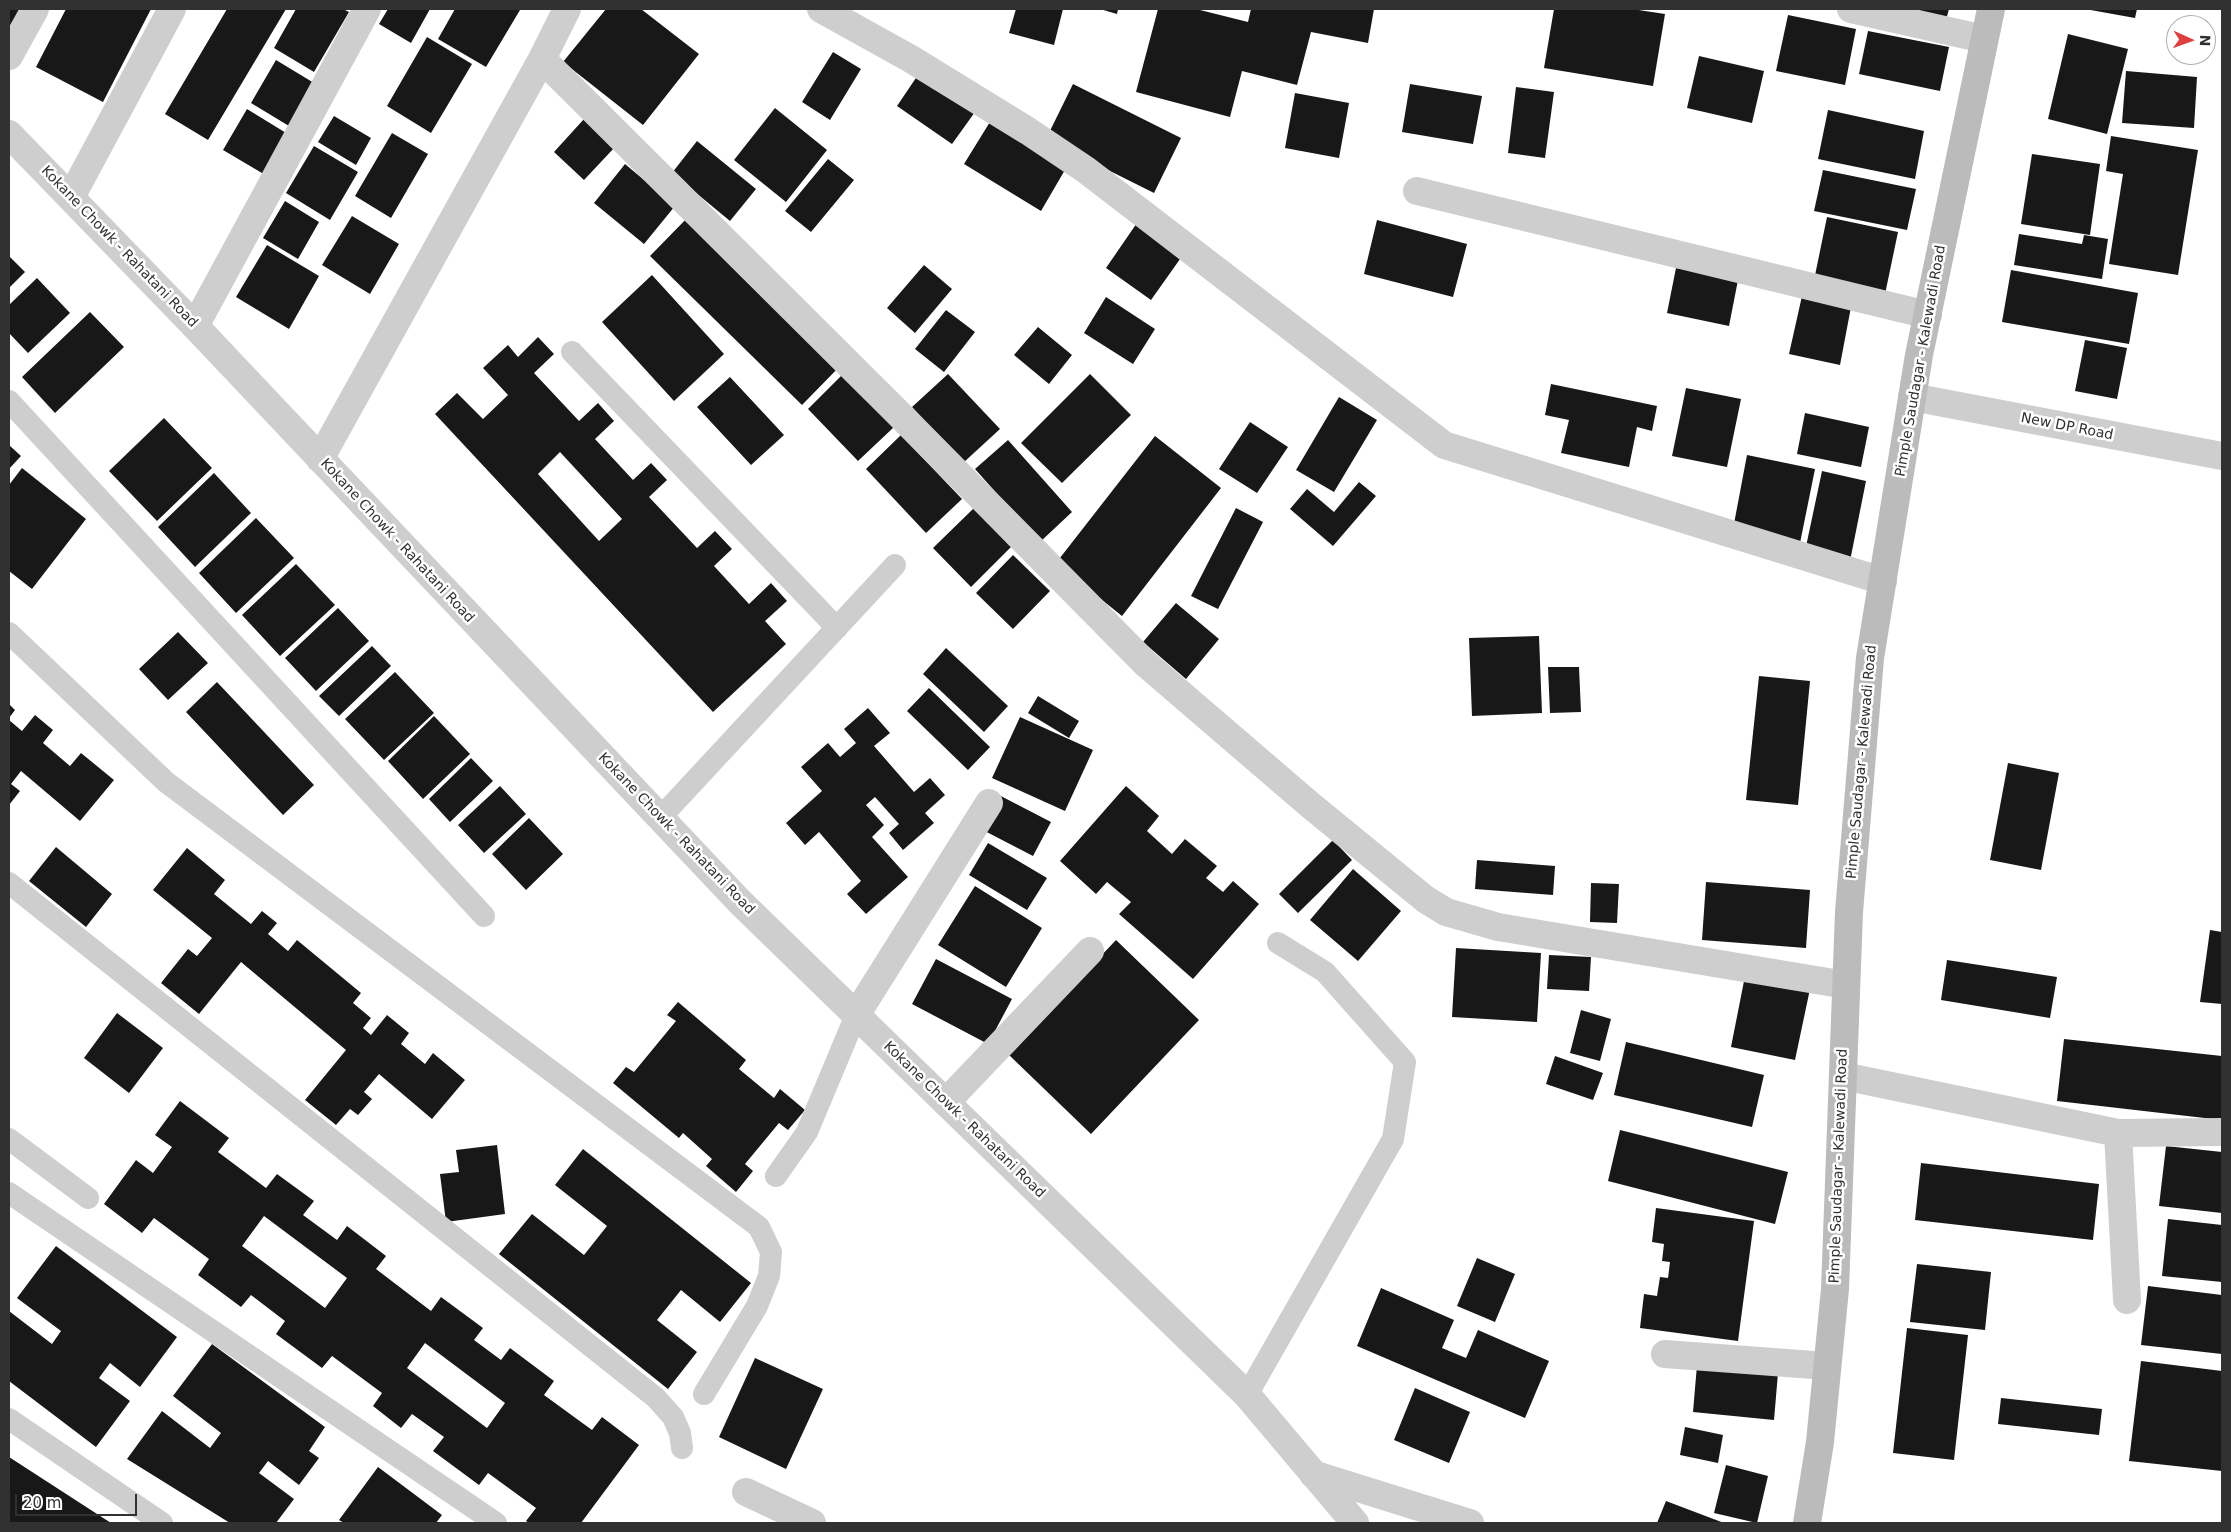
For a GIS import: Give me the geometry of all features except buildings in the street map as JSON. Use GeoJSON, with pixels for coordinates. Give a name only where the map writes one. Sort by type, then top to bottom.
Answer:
{"type":"FeatureCollection","features":[{"type":"Feature","properties":{"kind":"main road","name":"Pimple Saudagar - Kalewadi Road"},"geometry":{"type":"LineString","coordinates":[[1807,1523],[1820,1442],[1834,1289],[1849,912],[1870,658],[1912,397],[1990,9]]}},
{"type":"Feature","properties":{"kind":"street"},"geometry":{"type":"LineString","coordinates":[[9,56],[34,9]]}},
{"type":"Feature","properties":{"kind":"street"},"geometry":{"type":"LineString","coordinates":[[71,197],[172,9]]}},
{"type":"Feature","properties":{"kind":"street"},"geometry":{"type":"LineString","coordinates":[[195,326],[367,9]]}},
{"type":"Feature","properties":{"kind":"street"},"geometry":{"type":"LineString","coordinates":[[320,459],[542,59],[567,9]]}},
{"type":"Feature","properties":{"kind":"street"},"geometry":{"type":"LineString","coordinates":[[821,9],[911,59],[1086,170],[1444,445],[1883,581]]}},
{"type":"Feature","properties":{"kind":"street"},"geometry":{"type":"LineString","coordinates":[[1851,9],[1984,39]]}},
{"type":"Feature","properties":{"kind":"street"},"geometry":{"type":"LineString","coordinates":[[542,59],[903,418],[1146,664],[1309,804],[1425,899],[1446,912],[1498,927],[1846,985]]}},
{"type":"Feature","properties":{"kind":"street","name":"Kokane Chowk - Rahatani Road"},"geometry":{"type":"LineString","coordinates":[[9,134],[195,326],[740,902],[1246,1395],[1355,1523]]}},
{"type":"Feature","properties":{"kind":"street"},"geometry":{"type":"LineString","coordinates":[[1417,192],[1928,315]]}},
{"type":"Feature","properties":{"kind":"street","name":"New DP Road"},"geometry":{"type":"LineString","coordinates":[[1912,397],[2222,456]]}},
{"type":"Feature","properties":{"kind":"street"},"geometry":{"type":"LineString","coordinates":[[856,1015],[989,803]]}},
{"type":"Feature","properties":{"kind":"street"},"geometry":{"type":"LineString","coordinates":[[946,1102],[1090,951]]}},
{"type":"Feature","properties":{"kind":"street"},"geometry":{"type":"LineString","coordinates":[[1843,1076],[2118,1133],[2222,1132]]}},
{"type":"Feature","properties":{"kind":"street"},"geometry":{"type":"LineString","coordinates":[[2118,1133],[2127,1300]]}},
{"type":"Feature","properties":{"kind":"street"},"geometry":{"type":"LineString","coordinates":[[1664,1354],[1827,1366]]}},
{"type":"Feature","properties":{"kind":"street"},"geometry":{"type":"LineString","coordinates":[[1313,1474],[1470,1523]]}},
{"type":"Feature","properties":{"kind":"street"},"geometry":{"type":"LineString","coordinates":[[746,1492],[812,1523]]}},
{"type":"Feature","properties":{"kind":"lane"},"geometry":{"type":"LineString","coordinates":[[572,352],[837,628]]}},
{"type":"Feature","properties":{"kind":"lane"},"geometry":{"type":"LineString","coordinates":[[9,401],[484,916]]}},
{"type":"Feature","properties":{"kind":"lane"},"geometry":{"type":"LineString","coordinates":[[660,818],[896,565]]}},
{"type":"Feature","properties":{"kind":"lane"},"geometry":{"type":"LineString","coordinates":[[9,633],[166,782],[759,1227],[771,1252],[768,1276],[757,1306],[704,1394]]}},
{"type":"Feature","properties":{"kind":"lane"},"geometry":{"type":"LineString","coordinates":[[9,883],[656,1398],[673,1417],[680,1433],[682,1448]]}},
{"type":"Feature","properties":{"kind":"lane"},"geometry":{"type":"LineString","coordinates":[[1246,1395],[1393,1139],[1405,1062],[1325,972],[1278,943]]}},
{"type":"Feature","properties":{"kind":"lane"},"geometry":{"type":"LineString","coordinates":[[776,1176],[807,1132],[856,1015]]}},
{"type":"Feature","properties":{"kind":"lane"},"geometry":{"type":"LineString","coordinates":[[9,1139],[88,1198]]}},
{"type":"Feature","properties":{"kind":"lane"},"geometry":{"type":"LineString","coordinates":[[9,1193],[496,1523]]}},
{"type":"Feature","properties":{"kind":"lane"},"geometry":{"type":"LineString","coordinates":[[9,1419],[162,1523]]}}]}
